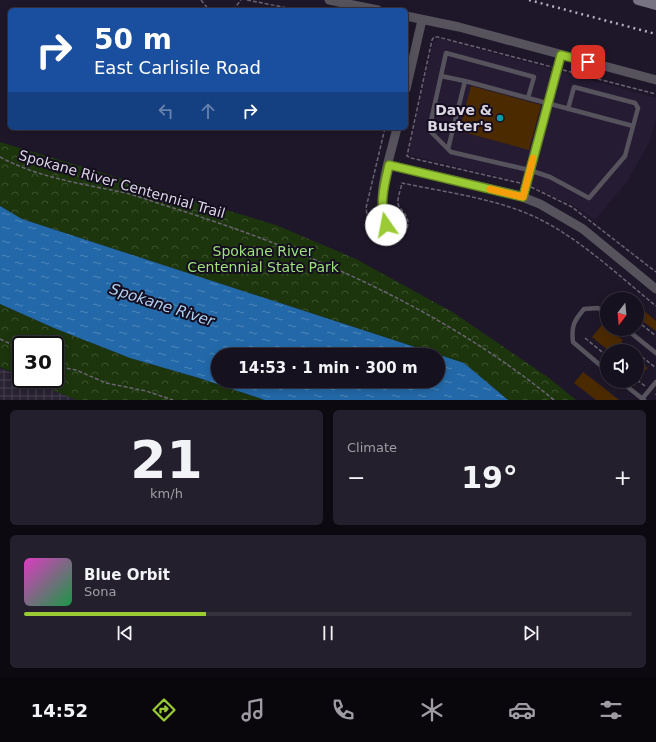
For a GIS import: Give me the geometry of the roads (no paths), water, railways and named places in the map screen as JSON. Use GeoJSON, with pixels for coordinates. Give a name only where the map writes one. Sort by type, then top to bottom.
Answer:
{"type":"FeatureCollection","features":[{"type":"Feature","properties":{"kind":"main road"},"geometry":{"type":"LineString","coordinates":[[638,0],[656,5]]}},
{"type":"Feature","properties":{"kind":"street"},"geometry":{"type":"LineString","coordinates":[[329,0],[368,8]]}},
{"type":"Feature","properties":{"kind":"street"},"geometry":{"type":"LineString","coordinates":[[408,16],[459,27],[656,80]]}},
{"type":"Feature","properties":{"kind":"street"},"geometry":{"type":"LineString","coordinates":[[408,80],[422,20]]}},
{"type":"Feature","properties":{"kind":"street"},"geometry":{"type":"LineString","coordinates":[[386,225],[383,215],[382,197],[397,130]]}},
{"type":"Feature","properties":{"kind":"street"},"geometry":{"type":"LineString","coordinates":[[389,165],[523,197],[557,213],[583,230],[656,288]]}},
{"type":"Feature","properties":{"kind":"lane"},"geometry":{"type":"LineString","coordinates":[[528,98],[534,77],[446,53],[429,130],[451,152],[529,170],[565,184],[589,198],[625,156],[638,108],[635,103],[574,87],[568,108]]}},
{"type":"Feature","properties":{"kind":"lane"},"geometry":{"type":"LineString","coordinates":[[523,197],[561,55]]}},
{"type":"Feature","properties":{"kind":"lane"},"geometry":{"type":"LineString","coordinates":[[441,76],[633,126]]}},
{"type":"Feature","properties":{"kind":"lane"},"geometry":{"type":"LineString","coordinates":[[448,149],[465,82]]}},
{"type":"Feature","properties":{"kind":"lane"},"geometry":{"type":"LineString","coordinates":[[600,309],[598,308],[584,309],[576,319],[571,330],[573,342],[600,365]]}},
{"type":"Feature","properties":{"kind":"lane"},"geometry":{"type":"LineString","coordinates":[[635,336],[656,353]]}},
{"type":"Feature","properties":{"kind":"lane"},"geometry":{"type":"LineString","coordinates":[[628,388],[643,400],[656,382]]}},
{"type":"Feature","properties":{"kind":"water","name":"Spokane River"},"geometry":{"type":"Polygon","coordinates":[[[0,206],[22,219],[418,348],[211,348],[211,382],[130,358],[54,328],[0,304],[0,206]]]}},
{"type":"Feature","properties":{"kind":"water"},"geometry":{"type":"Polygon","coordinates":[[[445,357],[464,363],[508,400],[265,400],[229,388],[445,388],[445,357]]]}},
{"type":"Feature","properties":{"kind":"railway"},"geometry":{"type":"LineString","coordinates":[[529,0],[656,34]]}},
{"type":"Feature","properties":{"kind":"place","name":"Dave & Buster's"},"geometry":{"type":"Point","coordinates":[500,118]}},
{"type":"Feature","properties":{"kind":"park label","name":"Spokane River Centennial State Park"},"geometry":{"type":"Point","coordinates":[263,260]}}]}
